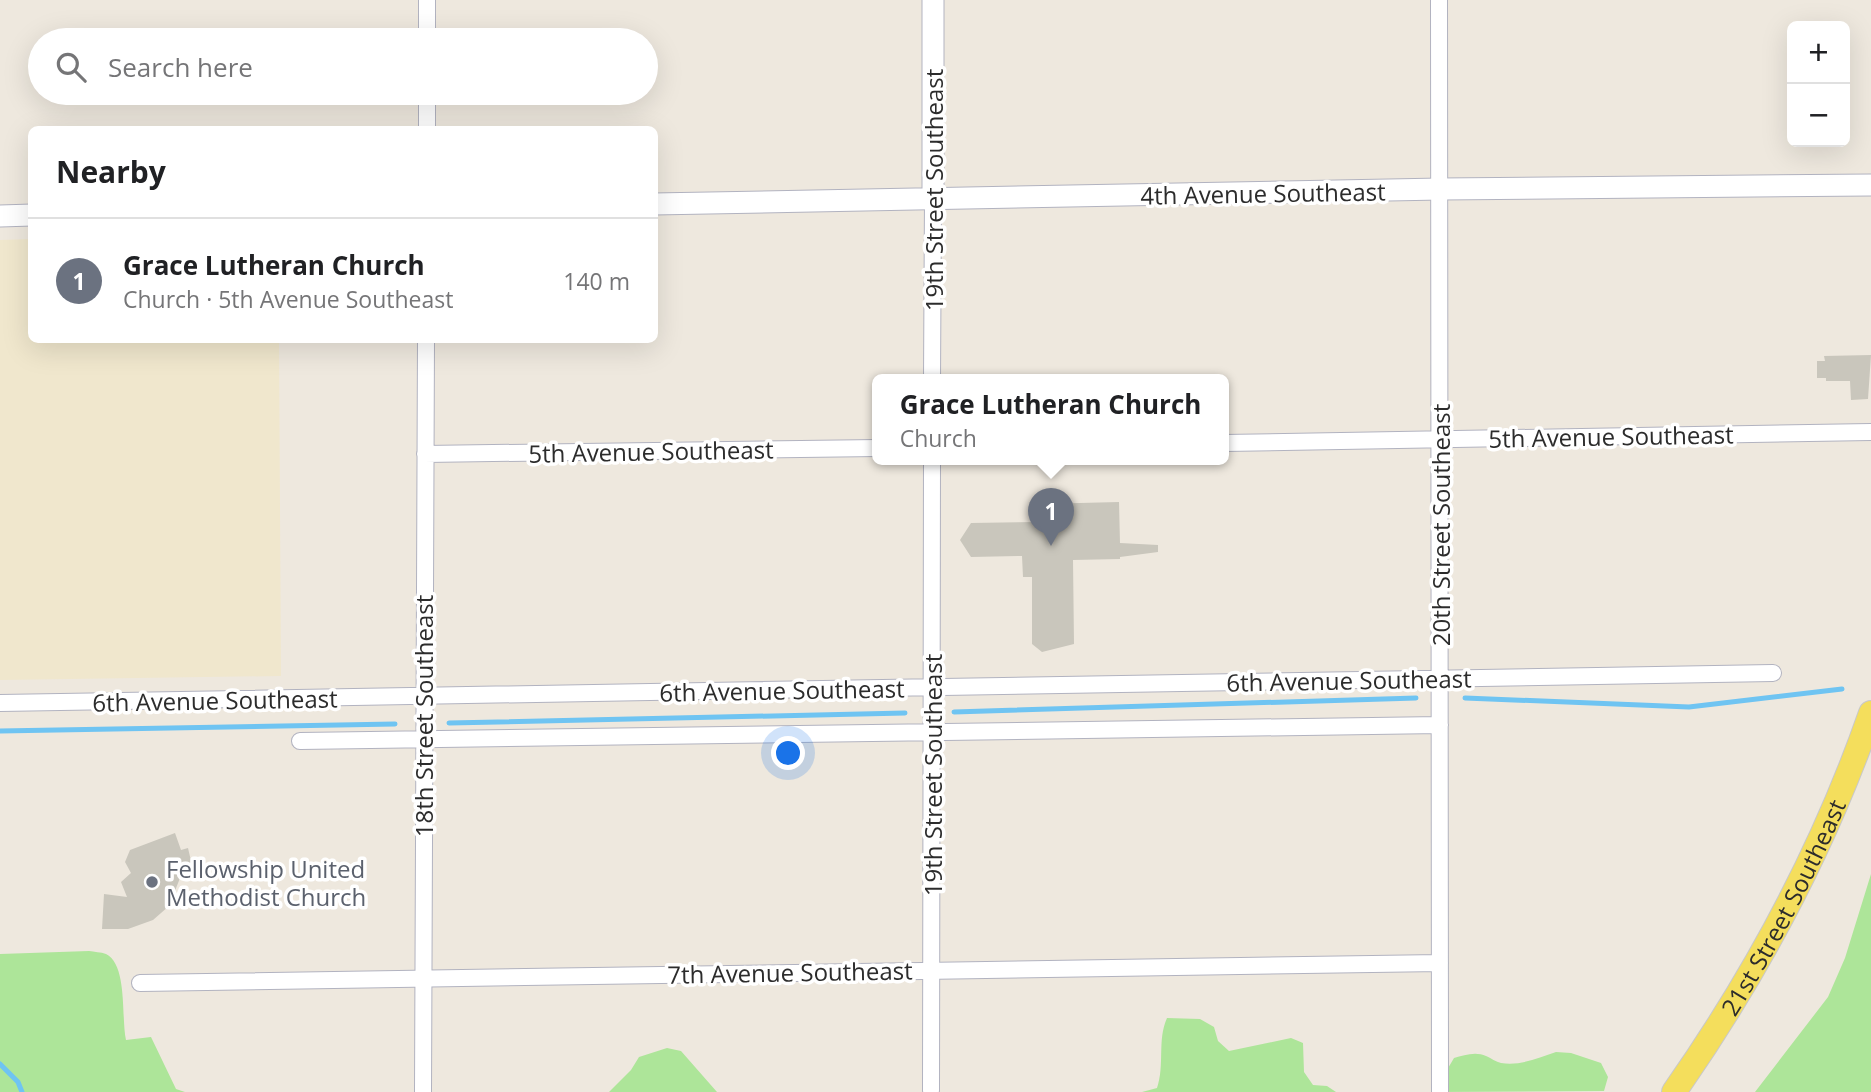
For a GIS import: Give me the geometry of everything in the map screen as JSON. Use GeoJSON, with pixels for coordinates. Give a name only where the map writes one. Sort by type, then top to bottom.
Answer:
{"type":"FeatureCollection","features":[{"type":"Feature","properties":{"kind":"main road","name":"21st Street Southeast"},"geometry":{"type":"LineString","coordinates":[[1675,1092],[1731,1006],[1790,902],[1833,809],[1871,713]]}},
{"type":"Feature","properties":{"kind":"street"},"geometry":{"type":"LineString","coordinates":[[427,0],[427,28]]}},
{"type":"Feature","properties":{"kind":"street","name":"19th Street Southeast"},"geometry":{"type":"LineString","coordinates":[[932,374],[933,0]]}},
{"type":"Feature","properties":{"kind":"street","name":"20th Street Southeast"},"geometry":{"type":"LineString","coordinates":[[1439,0],[1440,1092]]}},
{"type":"Feature","properties":{"kind":"street"},"geometry":{"type":"LineString","coordinates":[[427,105],[427,126]]}},
{"type":"Feature","properties":{"kind":"street","name":"4th Avenue Southeast"},"geometry":{"type":"LineString","coordinates":[[658,204],[1441,189],[1871,185]]}},
{"type":"Feature","properties":{"kind":"street"},"geometry":{"type":"LineString","coordinates":[[0,216],[28,215]]}},
{"type":"Feature","properties":{"kind":"street","name":"18th Street Southeast"},"geometry":{"type":"LineString","coordinates":[[423,1092],[426,343]]}},
{"type":"Feature","properties":{"kind":"street","name":"5th Avenue Southeast"},"geometry":{"type":"LineString","coordinates":[[1229,443],[1871,432]]}},
{"type":"Feature","properties":{"kind":"street","name":"5th Avenue Southeast"},"geometry":{"type":"LineString","coordinates":[[425,454],[872,448]]}},
{"type":"Feature","properties":{"kind":"street","name":"19th Street Southeast"},"geometry":{"type":"LineString","coordinates":[[931,1090],[932,465]]}},
{"type":"Feature","properties":{"kind":"street","name":"6th Avenue Southeast"},"geometry":{"type":"LineString","coordinates":[[0,703],[1773,674]]}},
{"type":"Feature","properties":{"kind":"street","name":"6th Avenue Southeast"},"geometry":{"type":"LineString","coordinates":[[300,741],[1440,725]]}},
{"type":"Feature","properties":{"kind":"street","name":"7th Avenue Southeast"},"geometry":{"type":"LineString","coordinates":[[140,983],[1440,963]]}},
{"type":"Feature","properties":{"kind":"shaded area"},"geometry":{"type":"Polygon","coordinates":[[[28,239],[28,343],[279,343],[281,676],[0,680],[0,240],[28,239]]]}},
{"type":"Feature","properties":{"kind":"green space"},"geometry":{"type":"Polygon","coordinates":[[[1871,874],[1871,1092],[1755,1092],[1828,997],[1845,958],[1871,874]]]}},
{"type":"Feature","properties":{"kind":"green space"},"geometry":{"type":"Polygon","coordinates":[[[89,951],[106,954],[118,969],[126,1040],[151,1037],[176,1089],[185,1092],[0,1092],[0,954],[89,951]]]}},
{"type":"Feature","properties":{"kind":"green space"},"geometry":{"type":"Polygon","coordinates":[[[1167,1018],[1200,1019],[1214,1027],[1218,1041],[1229,1051],[1291,1038],[1303,1043],[1304,1072],[1313,1085],[1327,1086],[1336,1092],[1142,1092],[1157,1088],[1161,1070],[1162,1035],[1167,1018]]]}},
{"type":"Feature","properties":{"kind":"green space"},"geometry":{"type":"Polygon","coordinates":[[[667,1048],[681,1051],[717,1092],[609,1092],[631,1070],[639,1057],[667,1048]]]}},
{"type":"Feature","properties":{"kind":"green space"},"geometry":{"type":"Polygon","coordinates":[[[1556,1052],[1571,1053],[1601,1063],[1608,1077],[1604,1091],[1434,1092],[1454,1058],[1478,1054],[1501,1063],[1516,1063],[1556,1052]]]}},
{"type":"Feature","properties":{"kind":"building"},"geometry":{"type":"Polygon","coordinates":[[[1871,355],[1868,399],[1851,400],[1850,381],[1826,381],[1826,378],[1817,378],[1817,361],[1825,361],[1824,356],[1871,355]]]}},
{"type":"Feature","properties":{"kind":"building"},"geometry":{"type":"Polygon","coordinates":[[[1119,502],[1120,543],[1158,545],[1158,552],[1120,559],[1073,560],[1074,644],[1042,652],[1032,644],[1032,577],[1023,577],[1022,556],[971,557],[960,540],[971,523],[1041,522],[1040,504],[1119,502]]]}},
{"type":"Feature","properties":{"kind":"building"},"geometry":{"type":"Polygon","coordinates":[[[175,833],[181,850],[188,848],[191,861],[187,873],[182,873],[169,906],[153,920],[128,929],[102,929],[104,894],[127,897],[121,882],[131,873],[125,862],[130,850],[175,833]]]}},
{"type":"Feature","properties":{"kind":"waterway"},"geometry":{"type":"LineString","coordinates":[[1465,698],[1689,707],[1842,689]]}},
{"type":"Feature","properties":{"kind":"waterway"},"geometry":{"type":"LineString","coordinates":[[954,712],[1416,698]]}},
{"type":"Feature","properties":{"kind":"waterway"},"geometry":{"type":"LineString","coordinates":[[449,723],[905,713]]}},
{"type":"Feature","properties":{"kind":"waterway"},"geometry":{"type":"LineString","coordinates":[[0,731],[395,724]]}},
{"type":"Feature","properties":{"kind":"waterway"},"geometry":{"type":"LineString","coordinates":[[0,1064],[18,1082],[22,1092]]}},
{"type":"Feature","properties":{"kind":"place","name":"Grace Lutheran Church"},"geometry":{"type":"Point","coordinates":[1051,546]}},
{"type":"Feature","properties":{"kind":"place","name":"Fellowship United Methodist Church"},"geometry":{"type":"Point","coordinates":[152,882]}}]}
